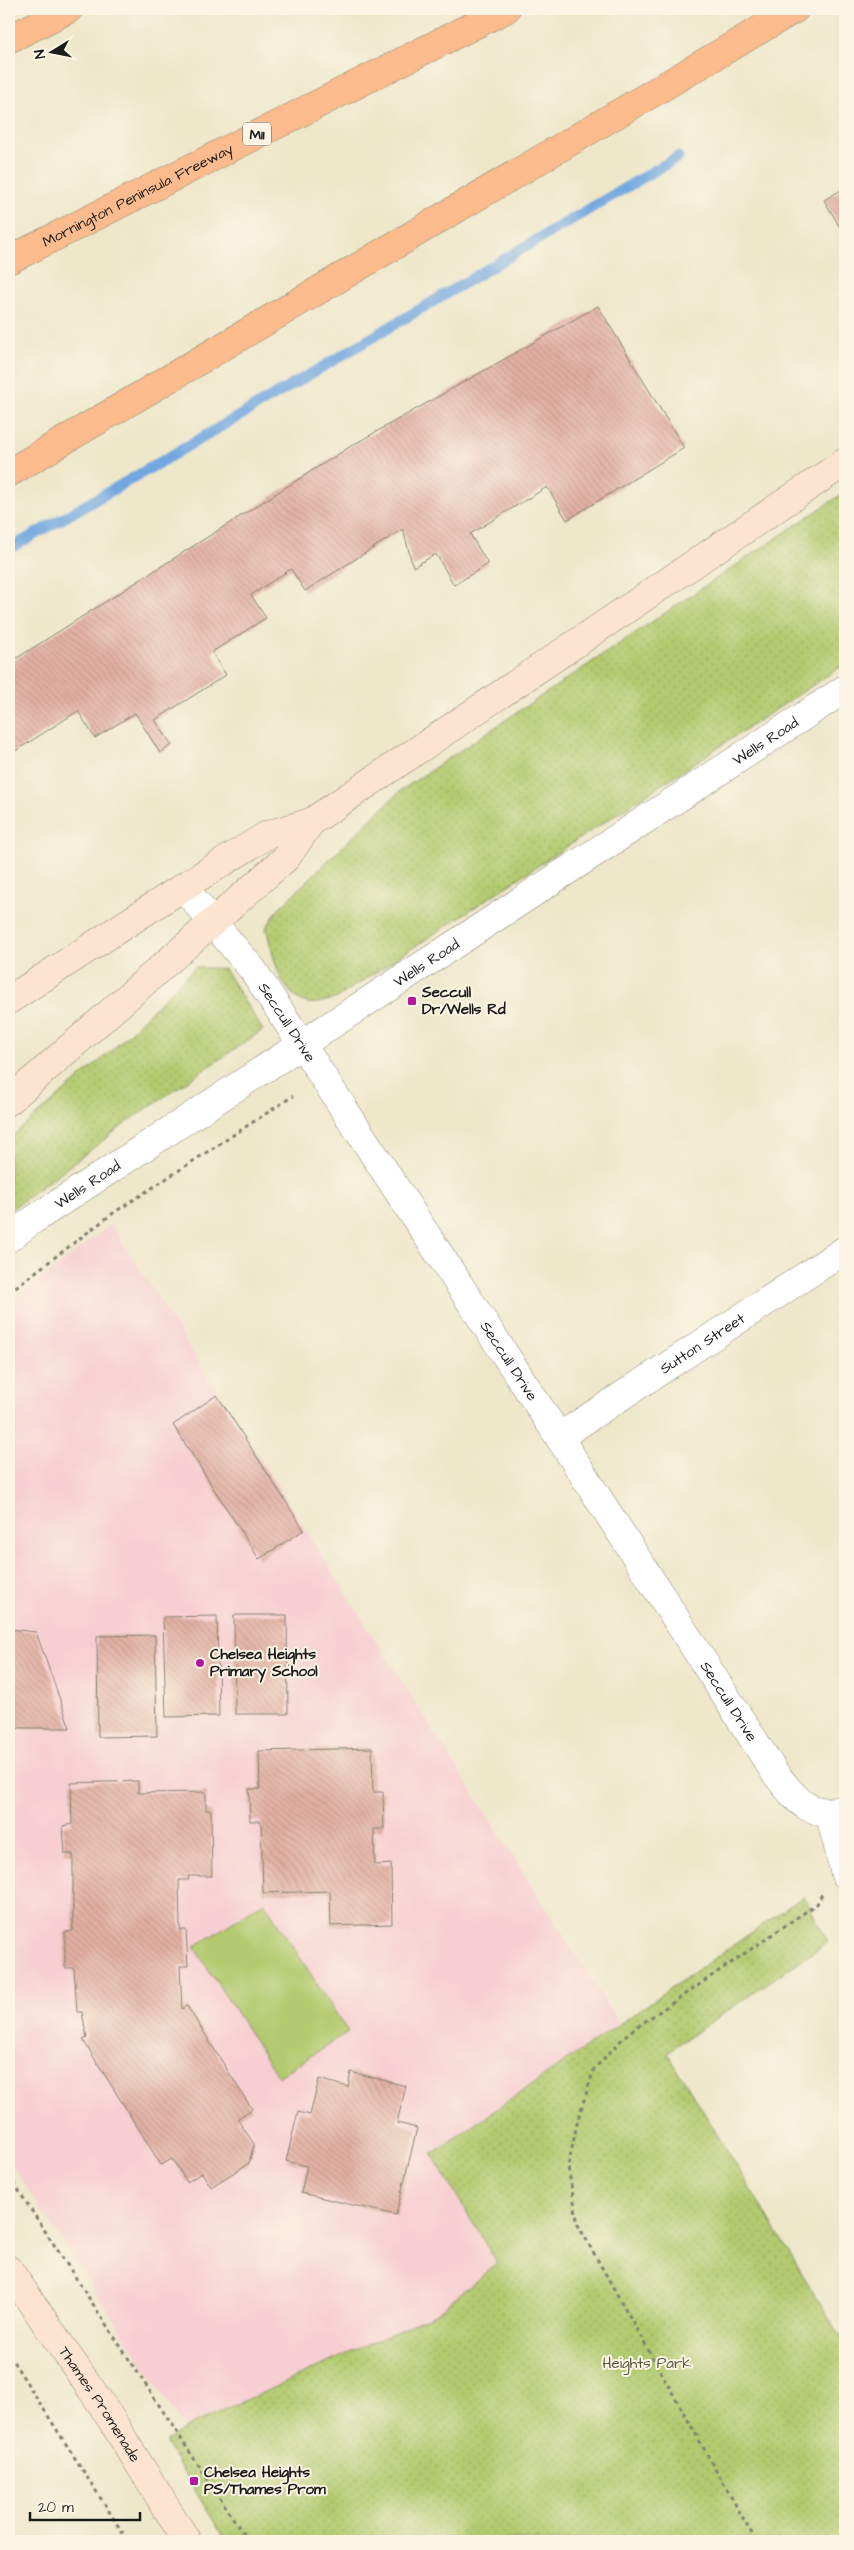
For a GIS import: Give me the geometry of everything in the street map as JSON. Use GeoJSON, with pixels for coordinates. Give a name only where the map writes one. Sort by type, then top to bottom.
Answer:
{"type":"FeatureCollection","features":[{"type":"Feature","properties":{"kind":"highway"},"geometry":{"type":"LineString","coordinates":[[9,39],[69,9]]}},
{"type":"Feature","properties":{"kind":"highway","name":"Mornington Peninsula Freeway"},"geometry":{"type":"LineString","coordinates":[[9,260],[506,9]]}},
{"type":"Feature","properties":{"kind":"highway"},"geometry":{"type":"LineString","coordinates":[[9,472],[794,9]]}},
{"type":"Feature","properties":{"kind":"main road"},"geometry":{"type":"LineString","coordinates":[[9,1000],[267,835],[311,822],[845,462]]}},
{"type":"Feature","properties":{"kind":"main road"},"geometry":{"type":"LineString","coordinates":[[9,1101],[286,858],[311,822]]}},
{"type":"Feature","properties":{"kind":"main road","name":"Thames Promenade"},"geometry":{"type":"LineString","coordinates":[[9,2270],[104,2408],[187,2541]]}},
{"type":"Feature","properties":{"kind":"street","name":"Wells Road"},"geometry":{"type":"LineString","coordinates":[[9,1238],[32,1220],[845,689]]}},
{"type":"Feature","properties":{"kind":"street","name":"Seccull Drive"},"geometry":{"type":"LineString","coordinates":[[183,887],[214,921],[253,970],[559,1437],[775,1773],[794,1798],[813,1811],[837,1811]]}},
{"type":"Feature","properties":{"kind":"street","name":"Sutton Street"},"geometry":{"type":"LineString","coordinates":[[559,1437],[845,1250]]}},
{"type":"Feature","properties":{"kind":"street"},"geometry":{"type":"LineString","coordinates":[[837,1811],[843,1867]]}},
{"type":"Feature","properties":{"kind":"path"},"geometry":{"type":"LineString","coordinates":[[9,1292],[112,1214],[293,1096]]}},
{"type":"Feature","properties":{"kind":"path"},"geometry":{"type":"LineString","coordinates":[[756,2541],[578,2225],[568,2167],[578,2119],[594,2069],[628,2033],[817,1904],[843,1867]]}},
{"type":"Feature","properties":{"kind":"path"},"geometry":{"type":"LineString","coordinates":[[9,2176],[248,2541]]}},
{"type":"Feature","properties":{"kind":"path"},"geometry":{"type":"LineString","coordinates":[[9,2355],[128,2541]]}},
{"type":"Feature","properties":{"kind":"shaded area","name":"Chelsea Heights Primary School"},"geometry":{"type":"Polygon","coordinates":[[[111,1224],[619,2023],[432,2154],[497,2263],[437,2313],[185,2428],[9,2161],[9,1304],[111,1224]]]}},
{"type":"Feature","properties":{"kind":"green space"},"geometry":{"type":"Polygon","coordinates":[[[845,492],[845,664],[335,999],[308,1003],[298,999],[290,992],[279,972],[266,928],[278,909],[400,791],[845,492]]]}},
{"type":"Feature","properties":{"kind":"green space"},"geometry":{"type":"Polygon","coordinates":[[[195,967],[224,969],[263,1030],[137,1115],[9,1211],[9,1139],[110,1052],[195,967]]]}},
{"type":"Feature","properties":{"kind":"green space","name":"Heights Park"},"geometry":{"type":"Polygon","coordinates":[[[804,1896],[828,1942],[667,2052],[845,2344],[845,2541],[226,2541],[165,2442],[185,2428],[437,2313],[497,2263],[432,2154],[804,1896]]]}},
{"type":"Feature","properties":{"kind":"green space"},"geometry":{"type":"Polygon","coordinates":[[[264,1902],[348,2032],[278,2077],[194,1947],[264,1902]]]}},
{"type":"Feature","properties":{"kind":"building"},"geometry":{"type":"Polygon","coordinates":[[[845,188],[845,236],[824,200],[845,188]]]}},
{"type":"Feature","properties":{"kind":"building"},"geometry":{"type":"Polygon","coordinates":[[[598,306],[684,448],[567,520],[547,487],[470,534],[488,564],[454,585],[436,554],[413,567],[403,529],[305,591],[291,569],[251,595],[266,618],[212,652],[226,675],[155,720],[172,745],[160,753],[135,713],[95,738],[78,711],[9,755],[9,663],[351,446],[598,306]]]}},
{"type":"Feature","properties":{"kind":"building"},"geometry":{"type":"Polygon","coordinates":[[[217,1395],[304,1530],[259,1559],[173,1425],[217,1395]]]}},
{"type":"Feature","properties":{"kind":"building"},"geometry":{"type":"Polygon","coordinates":[[[234,1615],[287,1615],[288,1714],[235,1714],[234,1615]]]}},
{"type":"Feature","properties":{"kind":"building"},"geometry":{"type":"Polygon","coordinates":[[[217,1616],[219,1716],[166,1717],[163,1617],[217,1616]]]}},
{"type":"Feature","properties":{"kind":"building"},"geometry":{"type":"Polygon","coordinates":[[[9,1629],[36,1632],[70,1728],[9,1728],[9,1629]]]}},
{"type":"Feature","properties":{"kind":"building"},"geometry":{"type":"Polygon","coordinates":[[[155,1635],[157,1736],[98,1737],[97,1636],[155,1635]]]}},
{"type":"Feature","properties":{"kind":"building"},"geometry":{"type":"Polygon","coordinates":[[[372,1748],[373,1792],[383,1792],[384,1829],[374,1829],[375,1865],[391,1864],[392,1924],[331,1926],[330,1891],[263,1893],[261,1821],[250,1821],[249,1789],[260,1789],[259,1751],[372,1748]]]}},
{"type":"Feature","properties":{"kind":"building"},"geometry":{"type":"Polygon","coordinates":[[[138,1781],[138,1793],[206,1792],[206,1810],[211,1810],[212,1876],[188,1876],[189,1880],[179,1880],[180,1930],[186,1930],[188,1966],[180,1966],[182,2009],[187,2006],[252,2109],[237,2119],[254,2144],[249,2163],[211,2187],[202,2173],[187,2182],[172,2159],[161,2165],[83,2040],[87,2038],[82,2012],[77,2012],[74,1968],[65,1968],[65,1932],[73,1931],[73,1854],[65,1854],[63,1826],[72,1824],[71,1783],[138,1781]]]}},
{"type":"Feature","properties":{"kind":"building"},"geometry":{"type":"Polygon","coordinates":[[[351,2072],[406,2086],[397,2123],[417,2128],[396,2215],[301,2193],[307,2166],[286,2161],[298,2112],[310,2115],[319,2079],[348,2087],[351,2072]]]}},
{"type":"Feature","properties":{"kind":"waterway"},"geometry":{"type":"LineString","coordinates":[[9,549],[678,157]]}},
{"type":"Feature","properties":{"kind":"place","name":"Seccull Dr/Wells Rd"},"geometry":{"type":"Point","coordinates":[412,1001]}},
{"type":"Feature","properties":{"kind":"place","name":"Chelsea Heights Primary School"},"geometry":{"type":"Point","coordinates":[200,1663]}},
{"type":"Feature","properties":{"kind":"place","name":"Chelsea Heights PS/Thames Prom"},"geometry":{"type":"Point","coordinates":[194,2481]}}]}
